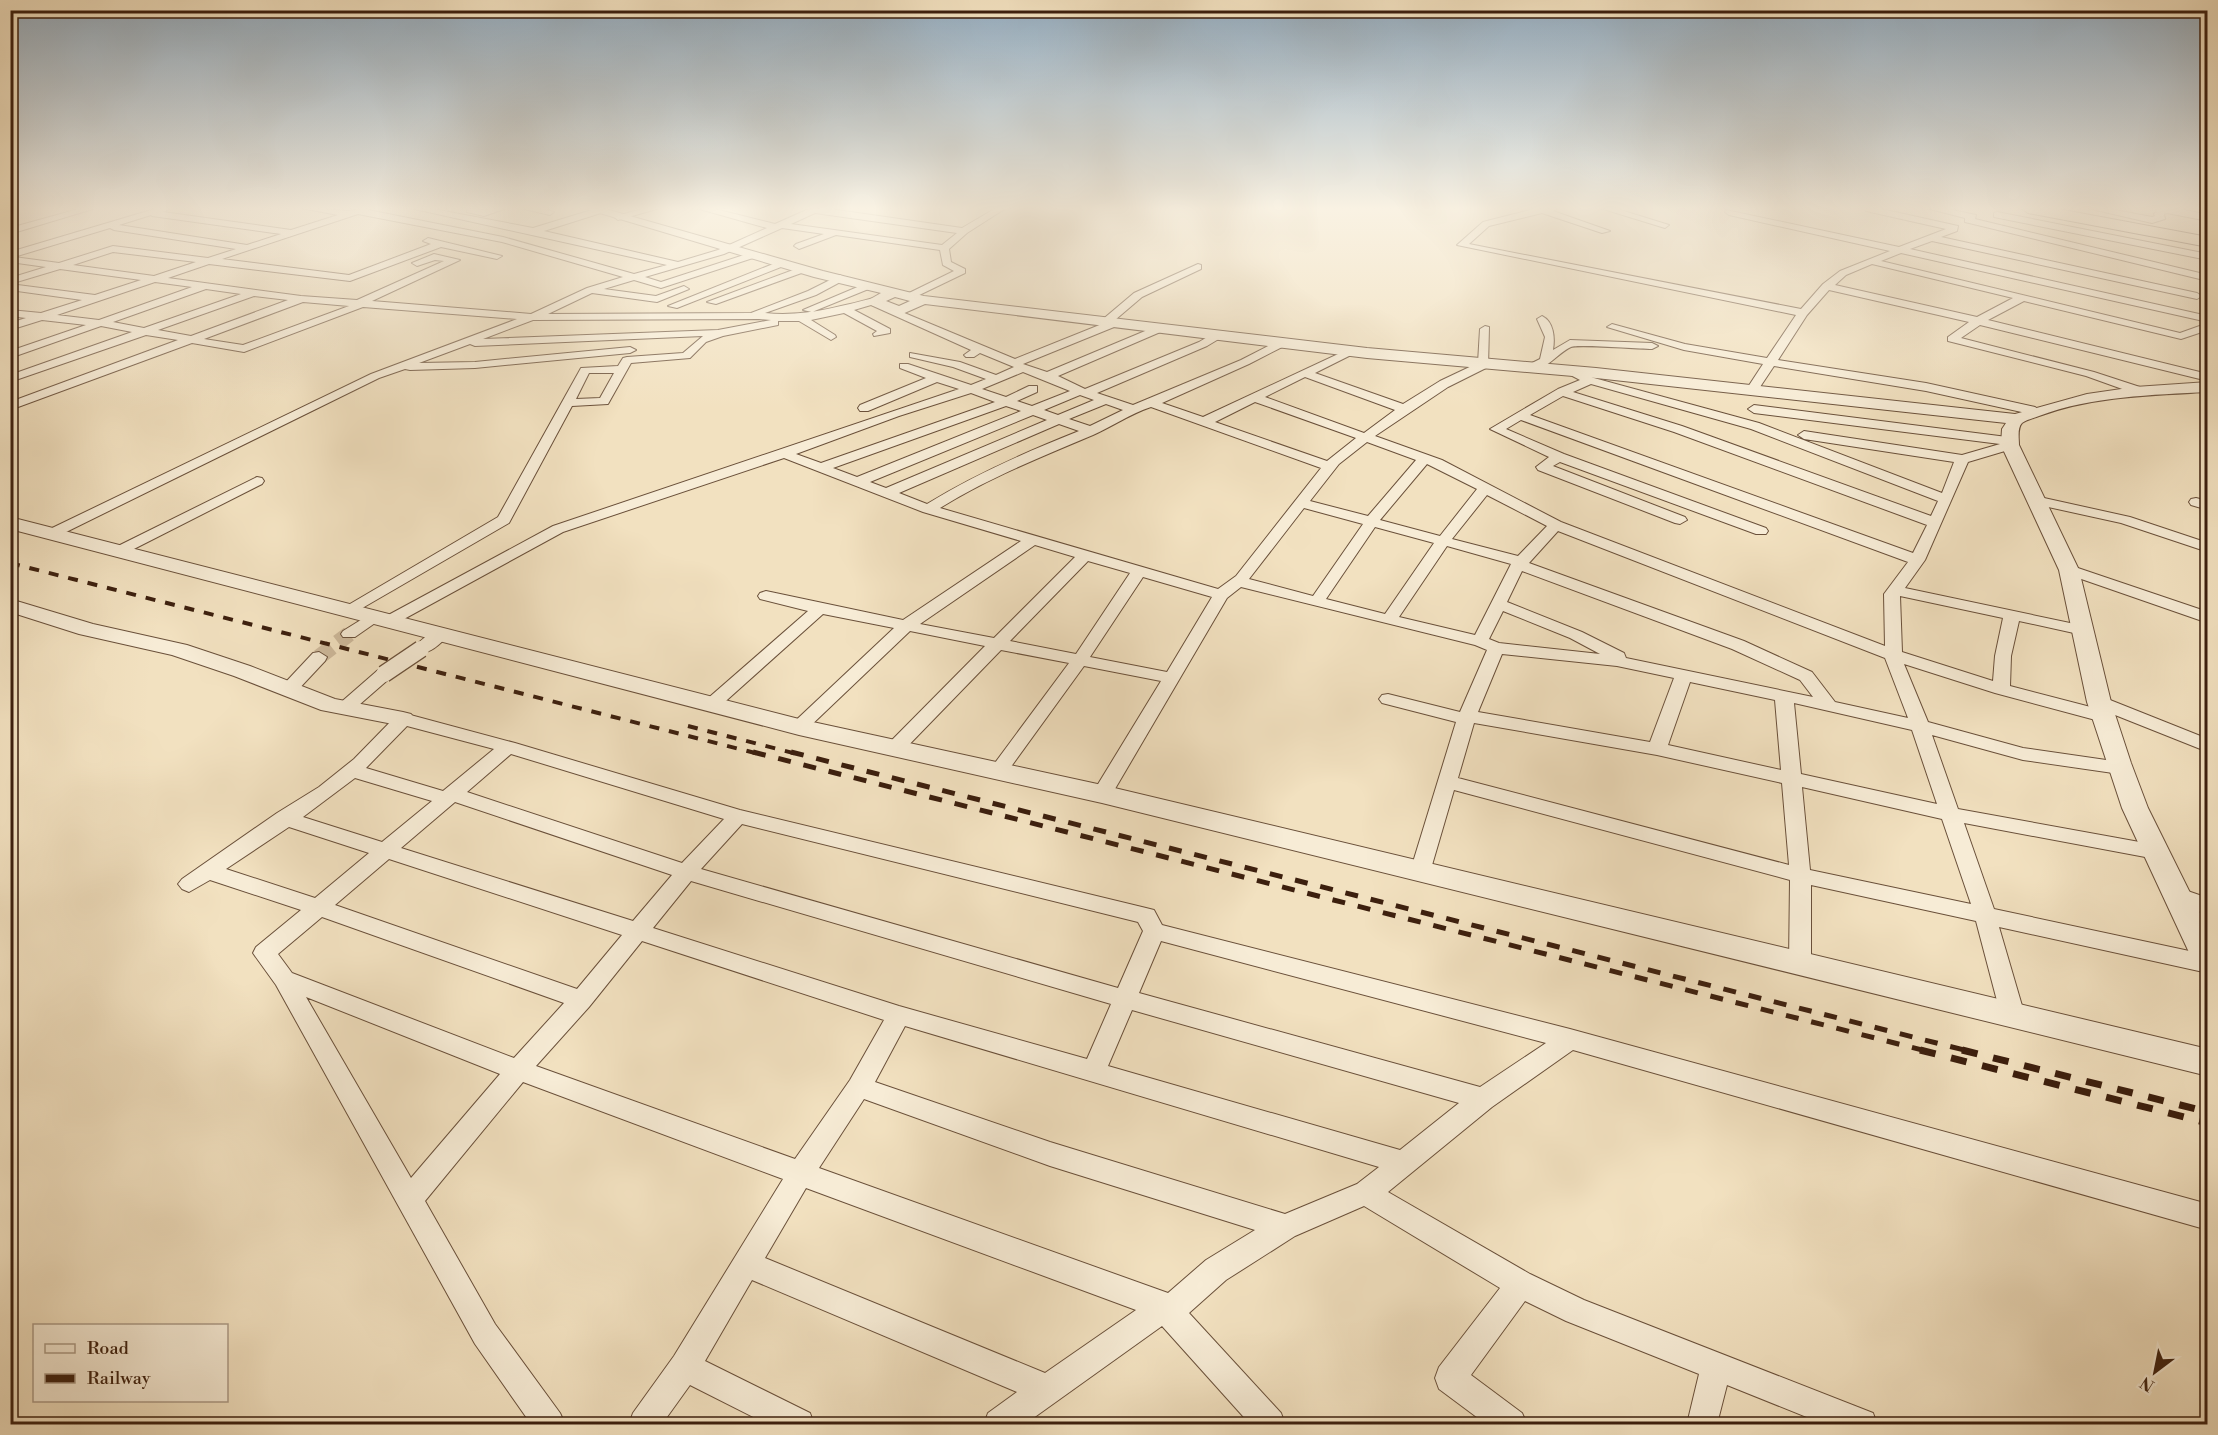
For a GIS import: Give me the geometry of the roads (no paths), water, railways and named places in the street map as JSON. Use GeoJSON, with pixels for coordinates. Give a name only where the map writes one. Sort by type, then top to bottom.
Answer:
{"type":"FeatureCollection","features":[{"type":"Feature","properties":{"kind":"street"},"geometry":{"type":"LineString","coordinates":[[10,281],[28,275]]}},
{"type":"Feature","properties":{"kind":"street"},"geometry":{"type":"LineString","coordinates":[[128,275],[301,299],[532,317],[684,315],[749,316],[788,320],[867,286]]}},
{"type":"Feature","properties":{"kind":"street"},"geometry":{"type":"LineString","coordinates":[[10,327],[167,275]]}},
{"type":"Feature","properties":{"kind":"street"},"geometry":{"type":"LineString","coordinates":[[295,275],[352,286]]}},
{"type":"Feature","properties":{"kind":"street"},"geometry":{"type":"LineString","coordinates":[[327,301],[375,275]]}},
{"type":"Feature","properties":{"kind":"street"},"geometry":{"type":"LineString","coordinates":[[10,406],[326,288],[352,286],[383,275]]}},
{"type":"Feature","properties":{"kind":"street"},"geometry":{"type":"LineString","coordinates":[[10,313],[100,323],[244,349],[360,304],[423,275]]}},
{"type":"Feature","properties":{"kind":"street"},"geometry":{"type":"LineString","coordinates":[[620,275],[661,285],[692,275]]}},
{"type":"Feature","properties":{"kind":"street"},"geometry":{"type":"LineString","coordinates":[[52,533],[316,403],[398,367],[532,317],[589,291],[640,275]]}},
{"type":"Feature","properties":{"kind":"street"},"geometry":{"type":"LineString","coordinates":[[568,403],[604,401],[627,359],[625,337],[636,316],[657,299],[724,275]]}},
{"type":"Feature","properties":{"kind":"street"},"geometry":{"type":"LineString","coordinates":[[660,316],[676,304],[747,275]]}},
{"type":"Feature","properties":{"kind":"street"},"geometry":{"type":"LineString","coordinates":[[684,315],[717,300],[787,275]]}},
{"type":"Feature","properties":{"kind":"street"},"geometry":{"type":"LineString","coordinates":[[794,285],[817,275]]}},
{"type":"Feature","properties":{"kind":"street"},"geometry":{"type":"LineString","coordinates":[[824,275],[917,298],[1110,323],[1484,365],[1569,371],[1752,390],[2018,429]]}},
{"type":"Feature","properties":{"kind":"street"},"geometry":{"type":"LineString","coordinates":[[872,301],[900,311],[955,275]]}},
{"type":"Feature","properties":{"kind":"street"},"geometry":{"type":"LineString","coordinates":[[10,523],[119,551],[347,623],[379,620],[558,529],[972,389],[1110,323],[1138,295],[1181,275]]}},
{"type":"Feature","properties":{"kind":"street"},"geometry":{"type":"LineString","coordinates":[[1612,275],[1803,313]]}},
{"type":"Feature","properties":{"kind":"street"},"geometry":{"type":"LineString","coordinates":[[1752,390],[1803,313],[1827,286],[1841,275]]}},
{"type":"Feature","properties":{"kind":"street"},"geometry":{"type":"LineString","coordinates":[[1928,275],[2181,336],[2208,326]]}},
{"type":"Feature","properties":{"kind":"street"},"geometry":{"type":"LineString","coordinates":[[2013,275],[2208,319]]}},
{"type":"Feature","properties":{"kind":"street"},"geometry":{"type":"LineString","coordinates":[[2045,282],[2055,275]]}},
{"type":"Feature","properties":{"kind":"street"},"geometry":{"type":"LineString","coordinates":[[2103,275],[2197,296]]}},
{"type":"Feature","properties":{"kind":"street"},"geometry":{"type":"LineString","coordinates":[[749,316],[812,293],[840,278]]}},
{"type":"Feature","properties":{"kind":"street"},"geometry":{"type":"LineString","coordinates":[[10,355],[207,286]]}},
{"type":"Feature","properties":{"kind":"street"},"geometry":{"type":"LineString","coordinates":[[1827,286],[2208,378]]}},
{"type":"Feature","properties":{"kind":"street"},"geometry":{"type":"LineString","coordinates":[[10,287],[98,298]]}},
{"type":"Feature","properties":{"kind":"street"},"geometry":{"type":"LineString","coordinates":[[589,291],[657,299]]}},
{"type":"Feature","properties":{"kind":"street"},"geometry":{"type":"LineString","coordinates":[[10,380],[255,292]]}},
{"type":"Feature","properties":{"kind":"street"},"geometry":{"type":"LineString","coordinates":[[398,367],[686,356],[702,340],[788,320],[846,310],[894,292]]}},
{"type":"Feature","properties":{"kind":"street"},"geometry":{"type":"LineString","coordinates":[[2022,298],[1978,321],[1952,339],[2090,374],[2139,391]]}},
{"type":"Feature","properties":{"kind":"street"},"geometry":{"type":"LineString","coordinates":[[872,301],[979,350],[1133,410]]}},
{"type":"Feature","properties":{"kind":"street"},"geometry":{"type":"LineString","coordinates":[[715,316],[746,304]]}},
{"type":"Feature","properties":{"kind":"street"},"geometry":{"type":"LineString","coordinates":[[846,310],[886,331],[878,334]]}},
{"type":"Feature","properties":{"kind":"street"},"geometry":{"type":"LineString","coordinates":[[803,318],[831,337]]}},
{"type":"Feature","properties":{"kind":"street"},"geometry":{"type":"LineString","coordinates":[[1542,319],[1550,337],[1545,361]]}},
{"type":"Feature","properties":{"kind":"street"},"geometry":{"type":"LineString","coordinates":[[1612,327],[1684,347],[1926,387],[2018,429]]}},
{"type":"Feature","properties":{"kind":"street"},"geometry":{"type":"LineString","coordinates":[[1048,376],[1161,328]]}},
{"type":"Feature","properties":{"kind":"street"},"geometry":{"type":"LineString","coordinates":[[1484,365],[1485,328]]}},
{"type":"Feature","properties":{"kind":"street"},"geometry":{"type":"LineString","coordinates":[[457,344],[731,332]]}},
{"type":"Feature","properties":{"kind":"street"},"geometry":{"type":"LineString","coordinates":[[858,482],[1203,344],[1218,334]]}},
{"type":"Feature","properties":{"kind":"street"},"geometry":{"type":"LineString","coordinates":[[928,509],[974,481],[1245,362],[1284,342]]}},
{"type":"Feature","properties":{"kind":"street"},"geometry":{"type":"LineString","coordinates":[[1530,368],[1545,361],[1570,343],[1684,347]]}},
{"type":"Feature","properties":{"kind":"street"},"geometry":{"type":"LineString","coordinates":[[956,364],[979,350]]}},
{"type":"Feature","properties":{"kind":"street"},"geometry":{"type":"LineString","coordinates":[[1204,422],[1351,351]]}},
{"type":"Feature","properties":{"kind":"street"},"geometry":{"type":"LineString","coordinates":[[914,355],[956,364],[997,378]]}},
{"type":"Feature","properties":{"kind":"street"},"geometry":{"type":"LineString","coordinates":[[347,623],[504,520],[585,370],[627,359]]}},
{"type":"Feature","properties":{"kind":"street"},"geometry":{"type":"LineString","coordinates":[[1102,795],[1221,595],[1239,581],[1330,466],[1404,409],[1443,384],[1484,365]]}},
{"type":"Feature","properties":{"kind":"street"},"geometry":{"type":"LineString","coordinates":[[904,366],[1091,431]]}},
{"type":"Feature","properties":{"kind":"street"},"geometry":{"type":"LineString","coordinates":[[1569,371],[1590,380],[1802,440],[1946,499]]}},
{"type":"Feature","properties":{"kind":"street"},"geometry":{"type":"LineString","coordinates":[[1304,373],[1404,409]]}},
{"type":"Feature","properties":{"kind":"street"},"geometry":{"type":"LineString","coordinates":[[864,408],[938,377]]}},
{"type":"Feature","properties":{"kind":"street"},"geometry":{"type":"LineString","coordinates":[[1590,380],[1562,392],[1496,429],[1559,457],[1650,488],[1761,531]]}},
{"type":"Feature","properties":{"kind":"street"},"geometry":{"type":"LineString","coordinates":[[1802,440],[1962,459],[2065,402],[2139,391],[2208,387]]}},
{"type":"Feature","properties":{"kind":"street"},"geometry":{"type":"LineString","coordinates":[[821,468],[1008,401],[1033,389]]}},
{"type":"Feature","properties":{"kind":"street"},"geometry":{"type":"LineString","coordinates":[[10,392],[32,398]]}},
{"type":"Feature","properties":{"kind":"street"},"geometry":{"type":"LineString","coordinates":[[1562,392],[1678,429],[1935,523]]}},
{"type":"Feature","properties":{"kind":"street"},"geometry":{"type":"LineString","coordinates":[[1796,396],[1807,417],[1802,440]]}},
{"type":"Feature","properties":{"kind":"street"},"geometry":{"type":"LineString","coordinates":[[1254,398],[1424,459],[1556,525],[1894,655],[2001,689],[2101,709],[2208,746]]}},
{"type":"Feature","properties":{"kind":"street"},"geometry":{"type":"LineString","coordinates":[[887,493],[971,456],[1062,420],[1104,400]]}},
{"type":"Feature","properties":{"kind":"street"},"geometry":{"type":"LineString","coordinates":[[1151,404],[1330,466]]}},
{"type":"Feature","properties":{"kind":"street"},"geometry":{"type":"LineString","coordinates":[[1754,409],[1807,417],[2018,429]]}},
{"type":"Feature","properties":{"kind":"street"},"geometry":{"type":"LineString","coordinates":[[889,416],[951,444]]}},
{"type":"Feature","properties":{"kind":"street"},"geometry":{"type":"LineString","coordinates":[[1521,416],[1917,560]]}},
{"type":"Feature","properties":{"kind":"street"},"geometry":{"type":"LineString","coordinates":[[2018,429],[2035,500],[2069,570],[2101,709],[2120,768],[2208,963]]}},
{"type":"Feature","properties":{"kind":"street"},"geometry":{"type":"LineString","coordinates":[[784,454],[928,509],[1221,595]]}},
{"type":"Feature","properties":{"kind":"street"},"geometry":{"type":"LineString","coordinates":[[1559,457],[1543,467],[1680,520]]}},
{"type":"Feature","properties":{"kind":"street"},"geometry":{"type":"LineString","coordinates":[[1317,601],[1371,522],[1424,459]]}},
{"type":"Feature","properties":{"kind":"street"},"geometry":{"type":"LineString","coordinates":[[1962,459],[1917,560],[1892,594],[1894,660],[1920,726],[1985,914],[2013,1016]]}},
{"type":"Feature","properties":{"kind":"street"},"geometry":{"type":"LineString","coordinates":[[119,551],[257,481]]}},
{"type":"Feature","properties":{"kind":"street"},"geometry":{"type":"LineString","coordinates":[[1389,620],[1443,541],[1486,488]]}},
{"type":"Feature","properties":{"kind":"street"},"geometry":{"type":"LineString","coordinates":[[1627,500],[1650,488]]}},
{"type":"Feature","properties":{"kind":"street"},"geometry":{"type":"LineString","coordinates":[[2035,500],[2125,520],[2208,548]]}},
{"type":"Feature","properties":{"kind":"street"},"geometry":{"type":"LineString","coordinates":[[1301,503],[1520,564],[1738,645],[1806,675],[1829,706]]}},
{"type":"Feature","properties":{"kind":"street"},"geometry":{"type":"LineString","coordinates":[[1420,872],[1467,717],[1498,604],[1520,564],[1556,525]]}},
{"type":"Feature","properties":{"kind":"street"},"geometry":{"type":"LineString","coordinates":[[799,727],[906,626],[1032,540]]}},
{"type":"Feature","properties":{"kind":"street"},"geometry":{"type":"LineString","coordinates":[[895,748],[1085,555]]}},
{"type":"Feature","properties":{"kind":"street"},"geometry":{"type":"LineString","coordinates":[[2069,570],[2208,618]]}},
{"type":"Feature","properties":{"kind":"street"},"geometry":{"type":"LineString","coordinates":[[998,771],[1080,660],[1139,571]]}},
{"type":"Feature","properties":{"kind":"street"},"geometry":{"type":"LineString","coordinates":[[1239,581],[1488,644],[1630,664],[1920,726],[2023,754],[2120,768]]}},
{"type":"Feature","properties":{"kind":"street"},"geometry":{"type":"LineString","coordinates":[[1894,590],[2083,630]]}},
{"type":"Feature","properties":{"kind":"street"},"geometry":{"type":"LineString","coordinates":[[766,596],[820,609],[1173,678]]}},
{"type":"Feature","properties":{"kind":"street"},"geometry":{"type":"LineString","coordinates":[[1498,604],[1576,634],[1630,664]]}},
{"type":"Feature","properties":{"kind":"street"},"geometry":{"type":"LineString","coordinates":[[10,605],[87,629],[179,650],[329,705],[403,719],[508,747],[738,816],[1146,916],[1154,931],[1570,1039],[2208,1216]]}},
{"type":"Feature","properties":{"kind":"street"},"geometry":{"type":"LineString","coordinates":[[712,704],[820,609]]}},
{"type":"Feature","properties":{"kind":"street"},"geometry":{"type":"LineString","coordinates":[[2001,689],[2003,656],[2012,614]]}},
{"type":"Feature","properties":{"kind":"street"},"geometry":{"type":"LineString","coordinates":[[379,620],[430,642],[712,704],[799,727],[1102,795],[2208,1063]]}},
{"type":"Feature","properties":{"kind":"street"},"geometry":{"type":"LineString","coordinates":[[345,708],[384,674],[430,642]]}},
{"type":"Feature","properties":{"kind":"street"},"geometry":{"type":"LineString","coordinates":[[289,689],[319,657]]}},
{"type":"Feature","properties":{"kind":"street"},"geometry":{"type":"LineString","coordinates":[[1657,749],[1684,675]]}},
{"type":"Feature","properties":{"kind":"street"},"geometry":{"type":"LineString","coordinates":[[1784,696],[1800,875],[1800,964]]}},
{"type":"Feature","properties":{"kind":"street"},"geometry":{"type":"LineString","coordinates":[[1388,699],[1467,717],[1657,749],[1951,814],[2156,852]]}},
{"type":"Feature","properties":{"kind":"street"},"geometry":{"type":"LineString","coordinates":[[189,884],[210,872],[284,818],[326,792],[361,763],[403,719]]}},
{"type":"Feature","properties":{"kind":"street"},"geometry":{"type":"LineString","coordinates":[[508,747],[385,850],[321,908],[264,953],[285,979],[485,1334],[549,1425]]}},
{"type":"Feature","properties":{"kind":"street"},"geometry":{"type":"LineString","coordinates":[[350,770],[447,799],[452,794]]}},
{"type":"Feature","properties":{"kind":"street"},"geometry":{"type":"LineString","coordinates":[[1448,782],[1800,875],[2208,963]]}},
{"type":"Feature","properties":{"kind":"street"},"geometry":{"type":"LineString","coordinates":[[452,794],[686,872],[1126,997],[1299,1049],[1483,1099]]}},
{"type":"Feature","properties":{"kind":"street"},"geometry":{"type":"LineString","coordinates":[[409,1200],[518,1070],[581,1000],[686,872],[738,816]]}},
{"type":"Feature","properties":{"kind":"street"},"geometry":{"type":"LineString","coordinates":[[284,818],[899,1015],[1406,1163]]}},
{"type":"Feature","properties":{"kind":"street"},"geometry":{"type":"LineString","coordinates":[[210,872],[321,908],[581,1000]]}},
{"type":"Feature","properties":{"kind":"street"},"geometry":{"type":"LineString","coordinates":[[2176,895],[2208,907]]}},
{"type":"Feature","properties":{"kind":"street"},"geometry":{"type":"LineString","coordinates":[[1093,1073],[1154,931]]}},
{"type":"Feature","properties":{"kind":"street"},"geometry":{"type":"LineString","coordinates":[[285,979],[518,1070],[1168,1309],[1270,1425]]}},
{"type":"Feature","properties":{"kind":"street"},"geometry":{"type":"LineString","coordinates":[[644,1425],[685,1367],[800,1174],[859,1087],[899,1015]]}},
{"type":"Feature","properties":{"kind":"street"},"geometry":{"type":"LineString","coordinates":[[999,1425],[1168,1309],[1216,1270],[1285,1227],[1366,1193],[1483,1099],[1570,1039]]}},
{"type":"Feature","properties":{"kind":"street"},"geometry":{"type":"LineString","coordinates":[[859,1087],[1050,1154],[1285,1227]]}},
{"type":"Feature","properties":{"kind":"street"},"geometry":{"type":"LineString","coordinates":[[1366,1193],[1520,1284],[1576,1311],[1862,1425]]}},
{"type":"Feature","properties":{"kind":"street"},"geometry":{"type":"LineString","coordinates":[[746,1264],[1048,1390]]}},
{"type":"Feature","properties":{"kind":"street"},"geometry":{"type":"LineString","coordinates":[[1511,1425],[1450,1378],[1520,1284]]}},
{"type":"Feature","properties":{"kind":"street"},"geometry":{"type":"LineString","coordinates":[[685,1367],[799,1425]]}},
{"type":"Feature","properties":{"kind":"street"},"geometry":{"type":"LineString","coordinates":[[1701,1425],[1716,1367]]}},
{"type":"Feature","properties":{"kind":"tunnel"},"geometry":{"type":"LineString","coordinates":[[319,657],[349,634]]}},
{"type":"Feature","properties":{"kind":"railway"},"geometry":{"type":"LineString","coordinates":[[10,563],[759,754]]}},
{"type":"Feature","properties":{"kind":"railway"},"geometry":{"type":"LineString","coordinates":[[688,726],[797,754]]}},
{"type":"Feature","properties":{"kind":"railway"},"geometry":{"type":"LineString","coordinates":[[753,752],[1926,1051]]}},
{"type":"Feature","properties":{"kind":"railway"},"geometry":{"type":"LineString","coordinates":[[791,752],[1968,1051]]}},
{"type":"Feature","properties":{"kind":"railway"},"geometry":{"type":"LineString","coordinates":[[1920,1050],[2208,1123]]}},
{"type":"Feature","properties":{"kind":"railway"},"geometry":{"type":"LineString","coordinates":[[1962,1050],[2208,1112]]}}]}
